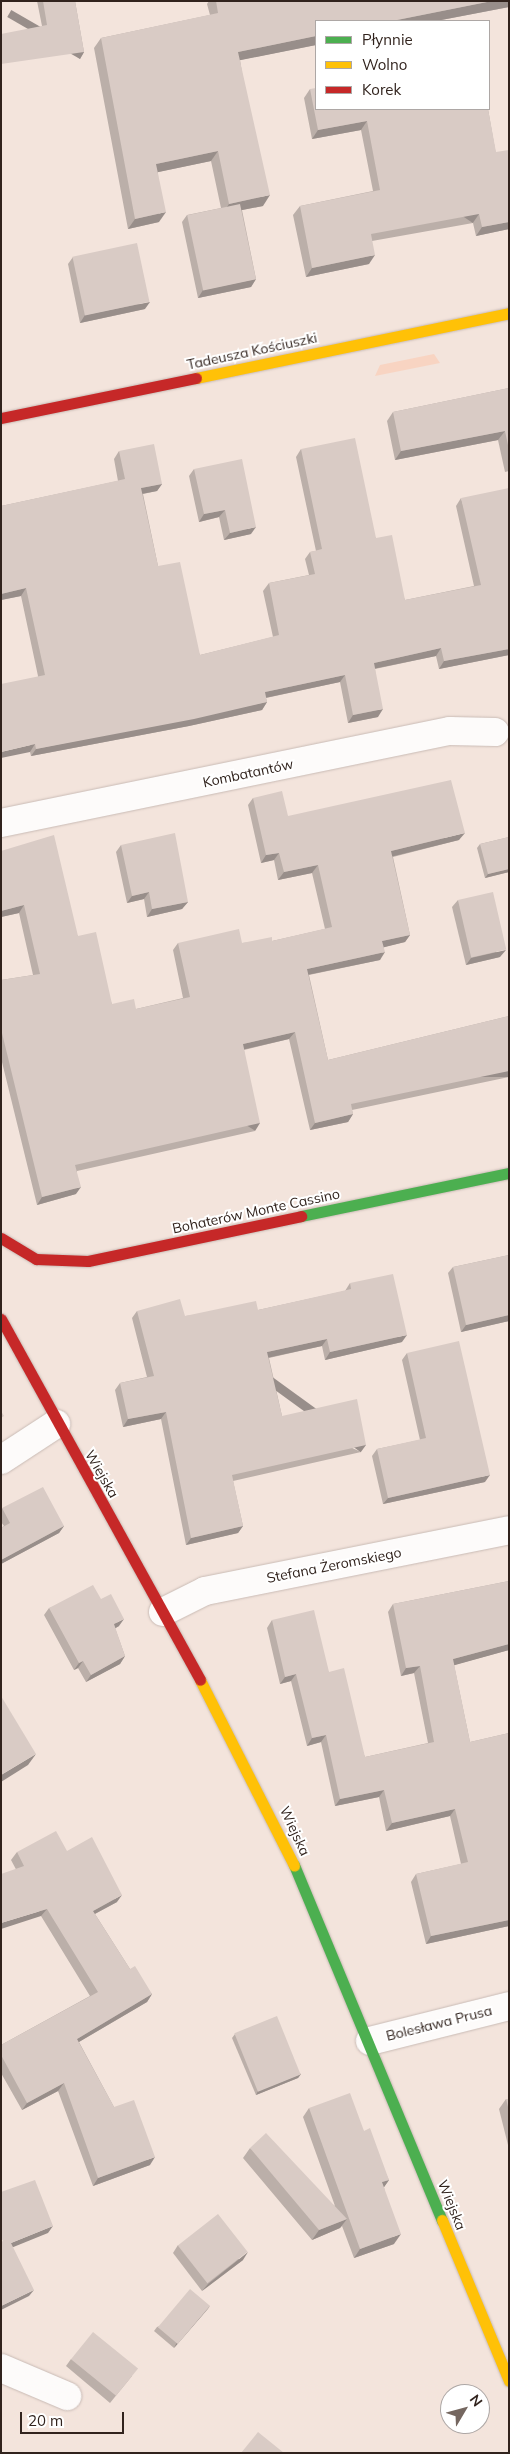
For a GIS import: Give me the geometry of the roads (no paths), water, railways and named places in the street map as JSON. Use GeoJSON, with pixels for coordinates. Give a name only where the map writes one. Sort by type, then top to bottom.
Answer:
{"type":"FeatureCollection","features":[{"type":"Feature","properties":{"kind":"street","name":"Tadeusza Kościuszki"},"geometry":{"type":"LineString","coordinates":[[1,418],[509,312]]}},
{"type":"Feature","properties":{"kind":"street","name":"Kombatantów"},"geometry":{"type":"LineString","coordinates":[[1,824],[450,731],[495,732]]}},
{"type":"Feature","properties":{"kind":"street","name":"Bohaterów Monte Cassino"},"geometry":{"type":"LineString","coordinates":[[1,1238],[9,1251],[51,1262],[88,1261],[509,1172]]}},
{"type":"Feature","properties":{"kind":"street","name":"Wiejska"},"geometry":{"type":"LineString","coordinates":[[1,1319],[56,1424],[163,1612],[289,1853],[370,2041],[509,2381]]}},
{"type":"Feature","properties":{"kind":"street"},"geometry":{"type":"LineString","coordinates":[[1,1460],[56,1424]]}},
{"type":"Feature","properties":{"kind":"street","name":"Stefana Żeromskiego"},"geometry":{"type":"LineString","coordinates":[[163,1612],[205,1591],[509,1530]]}},
{"type":"Feature","properties":{"kind":"street","name":"Bolesława Prusa"},"geometry":{"type":"LineString","coordinates":[[370,2041],[509,2006]]}},
{"type":"Feature","properties":{"kind":"street"},"geometry":{"type":"LineString","coordinates":[[1,2368],[67,2396]]}}]}
